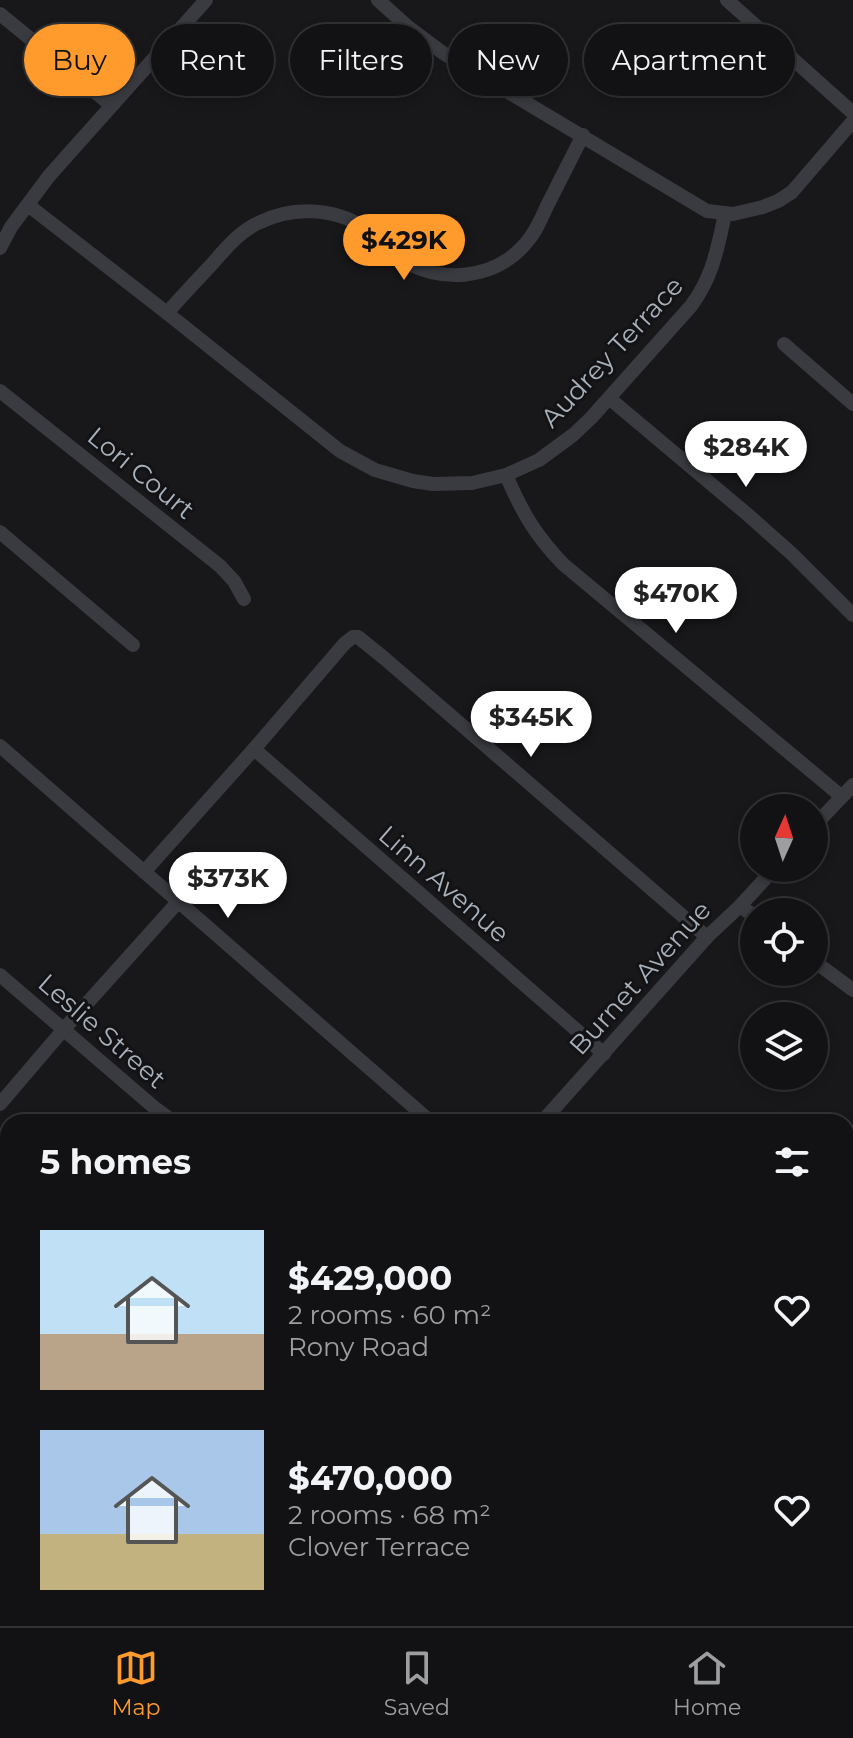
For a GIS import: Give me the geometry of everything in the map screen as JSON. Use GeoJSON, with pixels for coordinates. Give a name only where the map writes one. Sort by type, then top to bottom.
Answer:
{"type":"FeatureCollection","features":[{"type":"Feature","properties":{"kind":"street"},"geometry":{"type":"LineString","coordinates":[[0,248],[6,222],[28,205],[49,176],[206,0]]}},
{"type":"Feature","properties":{"kind":"street"},"geometry":{"type":"LineString","coordinates":[[378,0],[443,53],[707,211],[733,214],[778,201],[792,192],[853,121]]}},
{"type":"Feature","properties":{"kind":"street"},"geometry":{"type":"LineString","coordinates":[[727,0],[853,113]]}},
{"type":"Feature","properties":{"kind":"street"},"geometry":{"type":"LineString","coordinates":[[0,14],[111,105]]}},
{"type":"Feature","properties":{"kind":"street"},"geometry":{"type":"LineString","coordinates":[[167,313],[240,235],[258,223],[290,212],[323,212],[354,222],[373,234],[400,259],[427,272],[446,276],[466,275],[495,267],[519,251],[533,234],[583,135]]}},
{"type":"Feature","properties":{"kind":"street","name":"Audrey Terrace"},"geometry":{"type":"LineString","coordinates":[[28,205],[340,451],[394,476],[433,484],[472,483],[506,475],[557,448],[591,418],[701,292],[715,261],[725,214]]}},
{"type":"Feature","properties":{"kind":"street"},"geometry":{"type":"LineString","coordinates":[[784,344],[853,404]]}},
{"type":"Feature","properties":{"kind":"street","name":"Lori Court"},"geometry":{"type":"LineString","coordinates":[[0,391],[220,566],[234,581],[244,599]]}},
{"type":"Feature","properties":{"kind":"street"},"geometry":{"type":"LineString","coordinates":[[609,398],[759,524],[853,615]]}},
{"type":"Feature","properties":{"kind":"street"},"geometry":{"type":"LineString","coordinates":[[506,475],[529,523],[563,564],[841,796]]}},
{"type":"Feature","properties":{"kind":"street"},"geometry":{"type":"LineString","coordinates":[[0,532],[133,645]]}},
{"type":"Feature","properties":{"kind":"street"},"geometry":{"type":"LineString","coordinates":[[144,872],[345,643],[358,637],[707,937]]}},
{"type":"Feature","properties":{"kind":"street"},"geometry":{"type":"LineString","coordinates":[[0,746],[422,1114]]}},
{"type":"Feature","properties":{"kind":"street","name":"Linn Avenue"},"geometry":{"type":"LineString","coordinates":[[254,749],[604,1054]]}},
{"type":"Feature","properties":{"kind":"street"},"geometry":{"type":"LineString","coordinates":[[828,810],[853,785]]}},
{"type":"Feature","properties":{"kind":"street","name":"Burnet Avenue"},"geometry":{"type":"LineString","coordinates":[[747,898],[762,882]]}},
{"type":"Feature","properties":{"kind":"street"},"geometry":{"type":"LineString","coordinates":[[0,1104],[178,902]]}},
{"type":"Feature","properties":{"kind":"street","name":"Burnet Avenue"},"geometry":{"type":"LineString","coordinates":[[549,1114],[707,937],[740,906]]}},
{"type":"Feature","properties":{"kind":"street"},"geometry":{"type":"LineString","coordinates":[[828,971],[853,990]]}},
{"type":"Feature","properties":{"kind":"street","name":"Leslie Street"},"geometry":{"type":"LineString","coordinates":[[0,975],[163,1114]]}}]}
